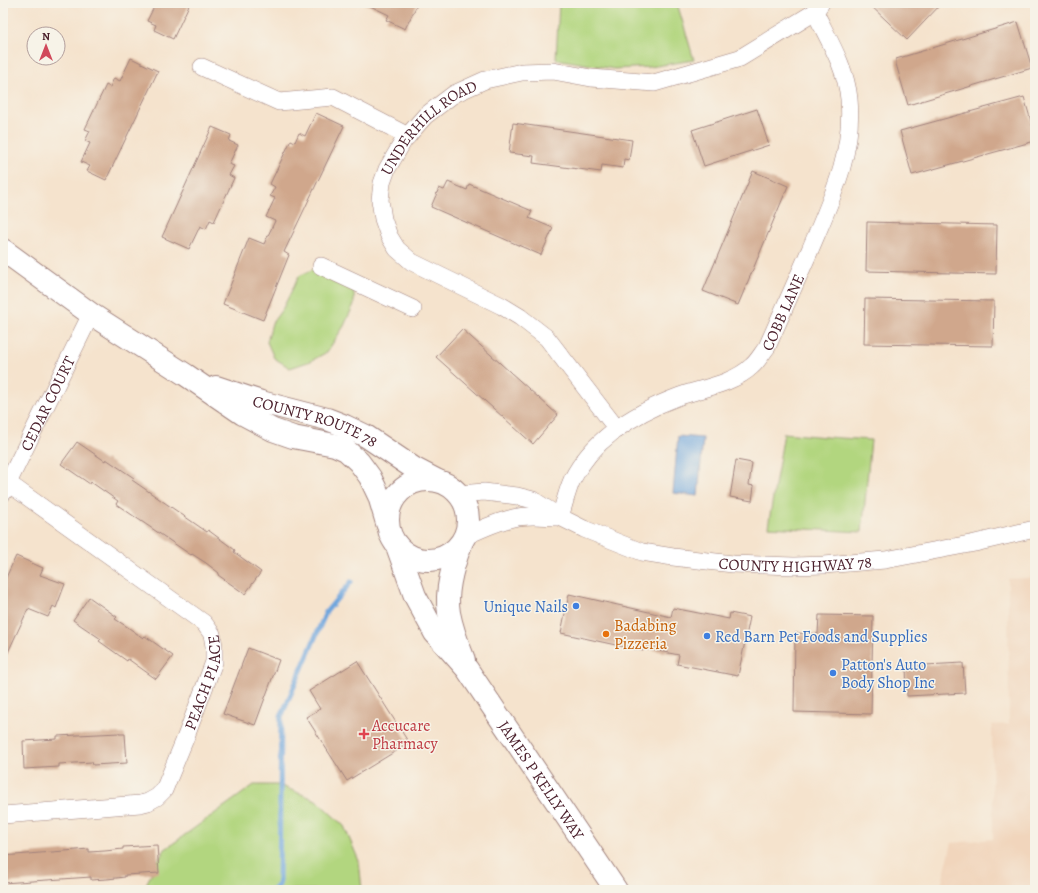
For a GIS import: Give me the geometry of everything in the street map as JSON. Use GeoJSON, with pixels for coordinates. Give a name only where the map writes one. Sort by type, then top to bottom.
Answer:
{"type":"FeatureCollection","features":[{"type":"Feature","properties":{"kind":"street","name":"UNDERHILL ROAD"},"geometry":{"type":"LineString","coordinates":[[617,429],[547,338],[520,317],[502,306],[412,262],[397,249],[389,236],[383,219],[381,194],[382,183],[387,169],[408,136],[425,116],[454,94],[485,80],[522,72],[553,71],[591,78],[654,83],[740,58],[818,7]]}},
{"type":"Feature","properties":{"kind":"street","name":"COBB LANE"},"geometry":{"type":"LineString","coordinates":[[560,517],[572,480],[599,443],[617,429],[652,408],[679,396],[732,379],[752,366],[767,347],[832,198],[846,156],[850,131],[849,98],[841,64],[818,7]]}},
{"type":"Feature","properties":{"kind":"street"},"geometry":{"type":"LineString","coordinates":[[202,67],[279,102],[333,97],[408,136]]}},
{"type":"Feature","properties":{"kind":"street","name":"COUNTY ROUTE 78"},"geometry":{"type":"LineString","coordinates":[[3,250],[91,314],[186,375],[243,414],[274,430],[293,437],[335,445],[346,450],[359,462],[370,477],[379,496],[387,523]]}},
{"type":"Feature","properties":{"kind":"street"},"geometry":{"type":"LineString","coordinates":[[321,266],[413,308]]}},
{"type":"Feature","properties":{"kind":"street","name":"CEDAR COURT"},"geometry":{"type":"LineString","coordinates":[[5,488],[91,314]]}},
{"type":"Feature","properties":{"kind":"street","name":"COUNTY ROUTE 78"},"geometry":{"type":"LineString","coordinates":[[186,375],[230,393],[327,419],[345,426],[366,436],[415,469],[438,481]]}},
{"type":"Feature","properties":{"kind":"street"},"geometry":{"type":"LineString","coordinates":[[426,480],[438,481],[450,486],[460,494],[468,514],[468,526],[463,540],[453,552],[442,558],[430,561],[417,559],[406,554],[397,546],[390,535],[387,523],[391,504],[402,489],[413,482],[426,480]]}},
{"type":"Feature","properties":{"kind":"street","name":"PEACH PLACE"},"geometry":{"type":"LineString","coordinates":[[3,815],[140,804],[157,797],[164,790],[214,662],[212,634],[204,623],[5,488]]}},
{"type":"Feature","properties":{"kind":"street","name":"COUNTY HIGHWAY 78"},"geometry":{"type":"LineString","coordinates":[[460,494],[484,492],[517,496],[533,500],[560,517],[584,529],[642,552],[673,557],[764,566],[824,565],[885,560],[975,543],[1035,529]]}},
{"type":"Feature","properties":{"kind":"street","name":"COUNTY HIGHWAY 78"},"geometry":{"type":"LineString","coordinates":[[463,540],[485,527],[513,518],[525,516],[560,517]]}},
{"type":"Feature","properties":{"kind":"street","name":"JAMES P KELLY WAY"},"geometry":{"type":"LineString","coordinates":[[463,540],[455,561],[450,585],[449,612],[467,669]]}},
{"type":"Feature","properties":{"kind":"street","name":"JAMES P KELLY WAY"},"geometry":{"type":"LineString","coordinates":[[397,546],[415,596],[435,633],[467,669],[616,890]]}},
{"type":"Feature","properties":{"kind":"shaded area"},"geometry":{"type":"Polygon","coordinates":[[[1035,575],[1035,890],[940,890],[952,843],[993,839],[992,725],[1009,724],[1008,579],[1028,578],[1035,575]]]}},
{"type":"Feature","properties":{"kind":"green space"},"geometry":{"type":"Polygon","coordinates":[[[559,3],[677,3],[694,60],[650,67],[614,69],[556,59],[559,3]]]}},
{"type":"Feature","properties":{"kind":"green space"},"geometry":{"type":"Polygon","coordinates":[[[325,264],[354,286],[354,304],[344,326],[327,352],[311,361],[290,368],[274,358],[267,342],[272,323],[283,308],[299,276],[325,264]]]}},
{"type":"Feature","properties":{"kind":"green space"},"geometry":{"type":"Polygon","coordinates":[[[784,433],[871,440],[862,532],[768,527],[784,433]]]}},
{"type":"Feature","properties":{"kind":"green space"},"geometry":{"type":"Polygon","coordinates":[[[254,785],[279,785],[316,800],[344,826],[359,861],[362,890],[143,890],[164,850],[254,785]]]}},
{"type":"Feature","properties":{"kind":"water"},"geometry":{"type":"Polygon","coordinates":[[[678,436],[703,438],[698,496],[673,493],[678,436]]]}},
{"type":"Feature","properties":{"kind":"building"},"geometry":{"type":"Polygon","coordinates":[[[156,3],[190,3],[173,39],[154,30],[156,25],[147,21],[156,3]]]}},
{"type":"Feature","properties":{"kind":"building"},"geometry":{"type":"Polygon","coordinates":[[[364,3],[418,3],[405,29],[386,20],[389,15],[364,3]]]}},
{"type":"Feature","properties":{"kind":"building"},"geometry":{"type":"Polygon","coordinates":[[[868,3],[942,3],[907,40],[868,3]]]}},
{"type":"Feature","properties":{"kind":"building"},"geometry":{"type":"Polygon","coordinates":[[[1018,22],[1032,68],[908,105],[896,64],[896,59],[1018,22]]]}},
{"type":"Feature","properties":{"kind":"building"},"geometry":{"type":"Polygon","coordinates":[[[131,58],[158,71],[106,180],[87,171],[90,166],[81,162],[90,143],[85,141],[90,131],[85,129],[106,85],[110,87],[114,78],[120,81],[131,58]]]}},
{"type":"Feature","properties":{"kind":"building"},"geometry":{"type":"Polygon","coordinates":[[[1024,97],[1035,135],[1035,141],[912,175],[900,131],[1024,97]]]}},
{"type":"Feature","properties":{"kind":"building"},"geometry":{"type":"Polygon","coordinates":[[[757,109],[769,145],[704,166],[692,130],[757,109]]]}},
{"type":"Feature","properties":{"kind":"building"},"geometry":{"type":"Polygon","coordinates":[[[316,113],[344,126],[284,252],[289,255],[263,320],[223,304],[249,238],[264,244],[275,221],[266,217],[275,198],[270,196],[275,187],[270,184],[291,140],[295,142],[299,133],[305,136],[316,113]]]}},
{"type":"Feature","properties":{"kind":"building"},"geometry":{"type":"Polygon","coordinates":[[[513,123],[632,140],[629,160],[624,159],[623,168],[602,165],[601,172],[533,163],[534,156],[509,153],[513,123]]]}},
{"type":"Feature","properties":{"kind":"building"},"geometry":{"type":"Polygon","coordinates":[[[212,127],[231,135],[229,141],[238,145],[229,164],[234,166],[229,175],[234,178],[214,222],[210,220],[206,229],[200,226],[189,249],[162,237],[212,127]]]}},
{"type":"Feature","properties":{"kind":"building"},"geometry":{"type":"Polygon","coordinates":[[[753,171],[788,186],[738,305],[703,291],[753,171]]]}},
{"type":"Feature","properties":{"kind":"building"},"geometry":{"type":"Polygon","coordinates":[[[448,182],[467,190],[469,184],[532,211],[529,218],[553,228],[541,255],[431,207],[439,188],[444,190],[448,182]]]}},
{"type":"Feature","properties":{"kind":"building"},"geometry":{"type":"Polygon","coordinates":[[[867,222],[997,225],[996,274],[866,271],[867,222]]]}},
{"type":"Feature","properties":{"kind":"building"},"geometry":{"type":"Polygon","coordinates":[[[865,299],[994,301],[993,346],[864,344],[865,299]]]}},
{"type":"Feature","properties":{"kind":"building"},"geometry":{"type":"Polygon","coordinates":[[[462,329],[558,415],[533,444],[436,357],[462,329]]]}},
{"type":"Feature","properties":{"kind":"building"},"geometry":{"type":"Polygon","coordinates":[[[77,442],[134,478],[132,480],[207,532],[208,530],[261,572],[245,594],[218,575],[219,573],[206,563],[192,554],[191,555],[116,504],[118,501],[91,482],[90,484],[61,464],[77,442]]]}},
{"type":"Feature","properties":{"kind":"building"},"geometry":{"type":"Polygon","coordinates":[[[736,460],[752,463],[749,485],[754,486],[752,501],[730,497],[736,460]]]}},
{"type":"Feature","properties":{"kind":"building"},"geometry":{"type":"Polygon","coordinates":[[[16,556],[43,568],[40,575],[65,584],[56,608],[53,606],[48,617],[28,609],[3,663],[3,584],[16,556]]]}},
{"type":"Feature","properties":{"kind":"building"},"geometry":{"type":"Polygon","coordinates":[[[569,594],[671,617],[673,608],[729,619],[730,613],[750,617],[738,676],[677,664],[679,655],[643,648],[643,651],[561,633],[569,594]]]}},
{"type":"Feature","properties":{"kind":"building"},"geometry":{"type":"Polygon","coordinates":[[[89,597],[117,617],[115,619],[143,638],[145,636],[173,656],[156,679],[128,659],[127,661],[99,641],[101,639],[73,620],[89,597]]]}},
{"type":"Feature","properties":{"kind":"building","name":"Patton's Auto Body Shop Inc"},"geometry":{"type":"Polygon","coordinates":[[[819,615],[873,616],[871,714],[794,712],[795,633],[818,634],[819,615]]]}},
{"type":"Feature","properties":{"kind":"building"},"geometry":{"type":"Polygon","coordinates":[[[248,648],[279,660],[255,725],[223,714],[248,648]]]}},
{"type":"Feature","properties":{"kind":"building"},"geometry":{"type":"Polygon","coordinates":[[[357,661],[409,743],[347,781],[306,717],[320,709],[309,691],[357,661]]]}},
{"type":"Feature","properties":{"kind":"building"},"geometry":{"type":"Polygon","coordinates":[[[963,663],[965,693],[907,696],[906,666],[963,663]]]}},
{"type":"Feature","properties":{"kind":"building"},"geometry":{"type":"Polygon","coordinates":[[[125,734],[127,763],[93,765],[92,762],[59,764],[59,767],[24,769],[23,741],[57,739],[57,736],[125,734]]]}},
{"type":"Feature","properties":{"kind":"building"},"geometry":{"type":"Polygon","coordinates":[[[157,845],[159,873],[125,875],[125,877],[107,879],[91,880],[91,877],[3,883],[3,856],[89,849],[89,852],[105,851],[123,849],[123,847],[157,845]]]}},
{"type":"Feature","properties":{"kind":"waterway"},"geometry":{"type":"LineString","coordinates":[[273,890],[279,885],[281,717],[326,612],[351,582]]}},
{"type":"Feature","properties":{"kind":"place","name":"Unique Nails"},"geometry":{"type":"Point","coordinates":[576,606]}},
{"type":"Feature","properties":{"kind":"place","name":"Badabing Pizzeria"},"geometry":{"type":"Point","coordinates":[606,634]}},
{"type":"Feature","properties":{"kind":"place","name":"Red Barn Pet Foods and Supplies"},"geometry":{"type":"Point","coordinates":[707,636]}},
{"type":"Feature","properties":{"kind":"place","name":"Patton's Auto Body Shop Inc"},"geometry":{"type":"Point","coordinates":[833,673]}},
{"type":"Feature","properties":{"kind":"place","name":"Accucare Pharmacy"},"geometry":{"type":"Point","coordinates":[364,734]}}]}
